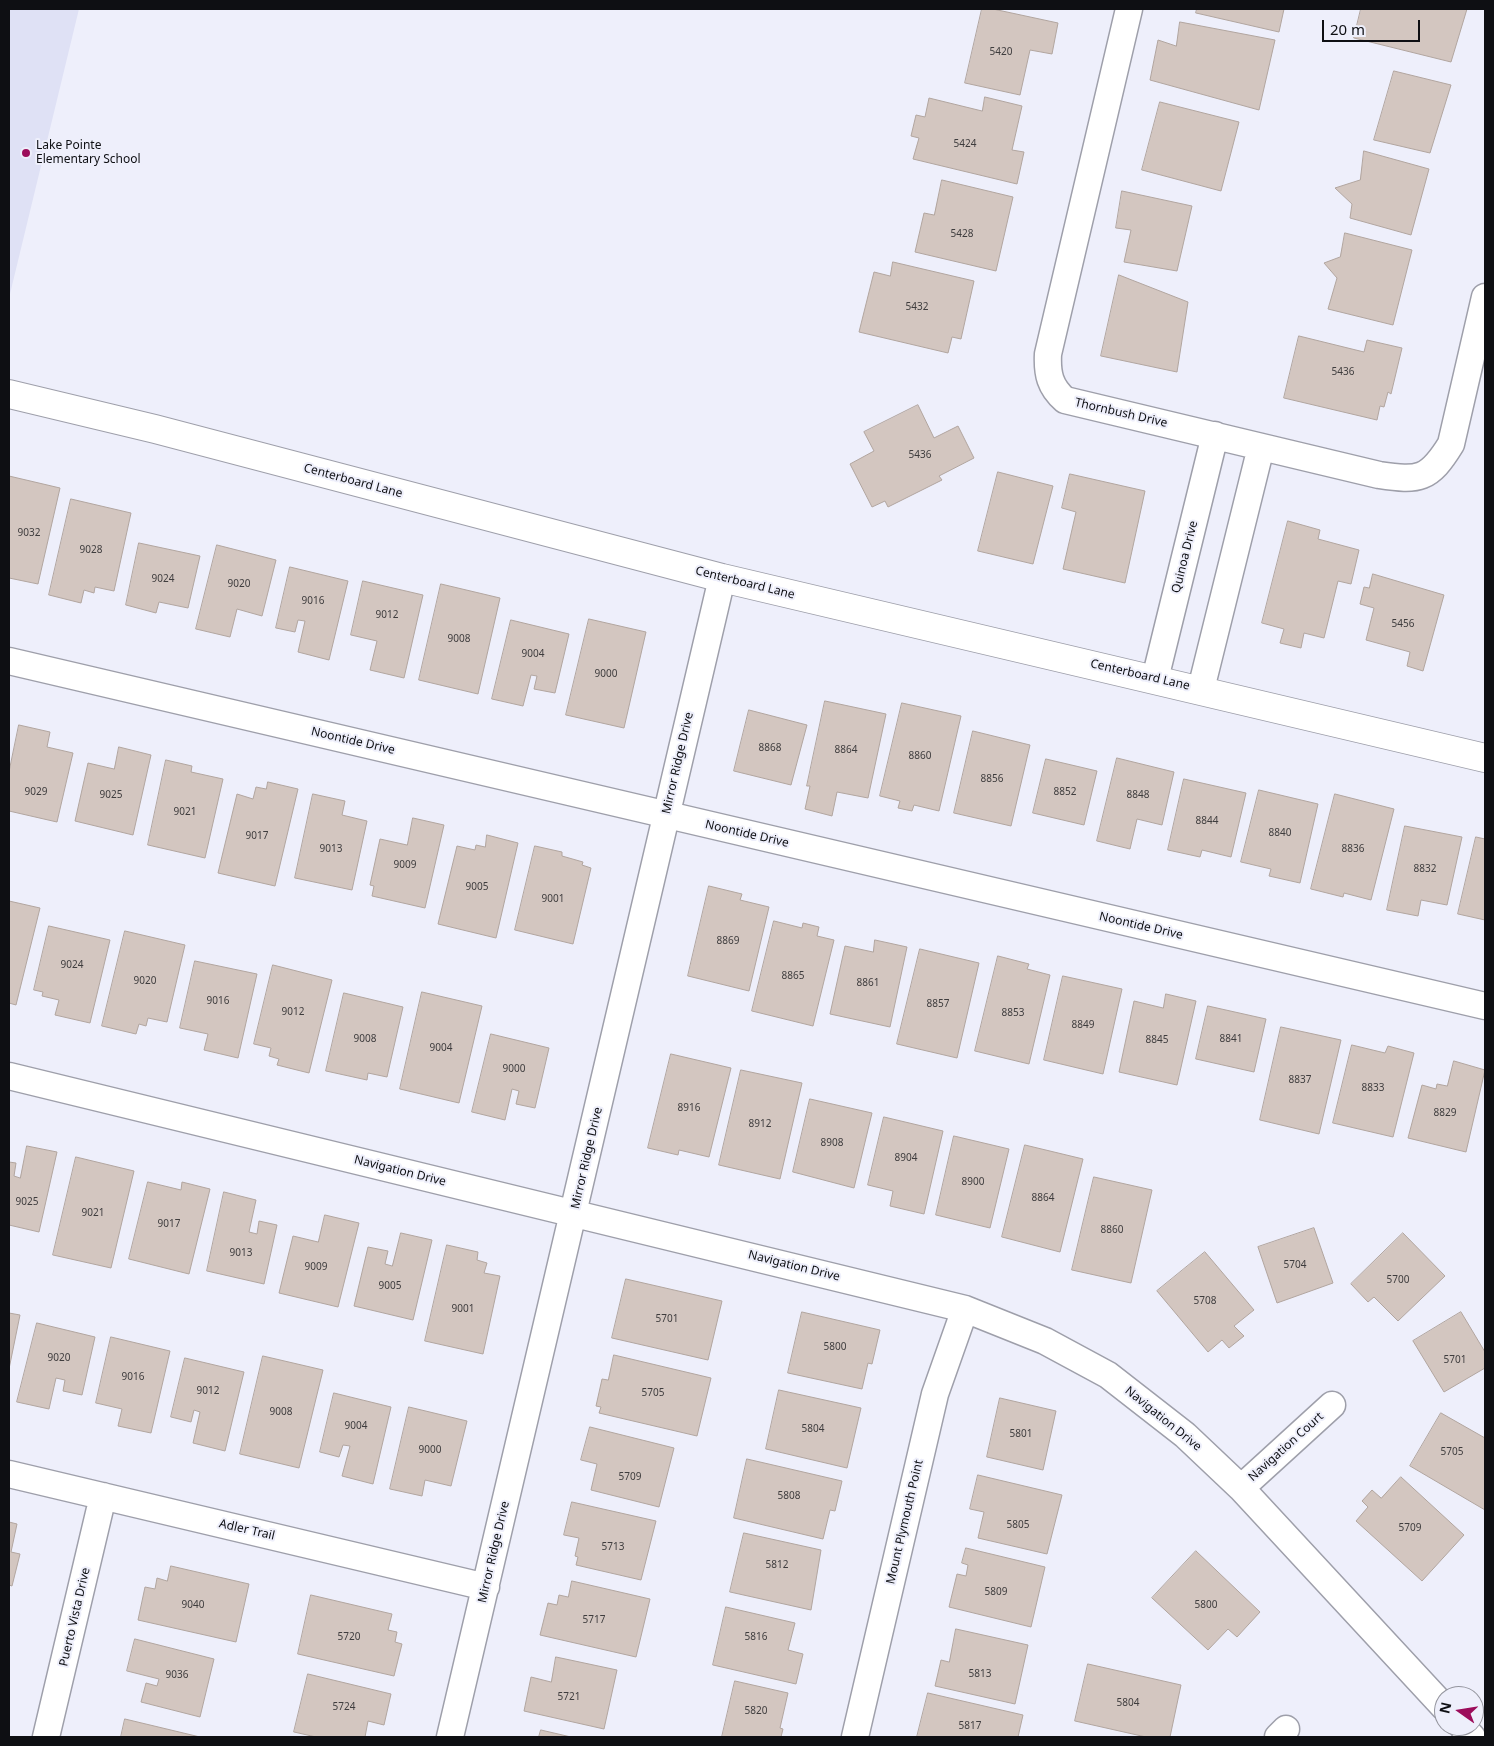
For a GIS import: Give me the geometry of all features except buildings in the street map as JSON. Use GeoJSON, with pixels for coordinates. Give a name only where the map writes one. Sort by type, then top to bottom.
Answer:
{"type":"FeatureCollection","features":[{"type":"Feature","properties":{"kind":"street","name":"Thornbush Drive"},"geometry":{"type":"LineString","coordinates":[[1129,9],[1048,354],[1047,373],[1054,390],[1065,400],[1379,475],[1406,479],[1427,474],[1439,464],[1451,444],[1485,297]]}},
{"type":"Feature","properties":{"kind":"street","name":"Centerboard Lane"},"geometry":{"type":"LineString","coordinates":[[9,394],[155,429],[722,578],[1201,689],[1485,758]]}},
{"type":"Feature","properties":{"kind":"street","name":"Quinoa Drive"},"geometry":{"type":"LineString","coordinates":[[1155,679],[1215,435]]}},
{"type":"Feature","properties":{"kind":"street"},"geometry":{"type":"LineString","coordinates":[[1201,689],[1261,447]]}},
{"type":"Feature","properties":{"kind":"street","name":"Mirror Ridge Drive"},"geometry":{"type":"LineString","coordinates":[[450,1737],[722,578]]}},
{"type":"Feature","properties":{"kind":"street","name":"Noontide Drive"},"geometry":{"type":"LineString","coordinates":[[9,661],[1485,1006]]}},
{"type":"Feature","properties":{"kind":"street","name":"Navigation Drive"},"geometry":{"type":"LineString","coordinates":[[9,1076],[965,1309],[1046,1340],[1108,1374],[1185,1435],[1241,1488],[1434,1696]]}},
{"type":"Feature","properties":{"kind":"street","name":"Mount Plymouth Point"},"geometry":{"type":"LineString","coordinates":[[854,1737],[935,1394],[965,1309]]}},
{"type":"Feature","properties":{"kind":"street","name":"Navigation Court"},"geometry":{"type":"LineString","coordinates":[[1241,1488],[1332,1405]]}},
{"type":"Feature","properties":{"kind":"street","name":"Adler Trail"},"geometry":{"type":"LineString","coordinates":[[9,1474],[486,1587]]}},
{"type":"Feature","properties":{"kind":"street","name":"Puerto Vista Drive"},"geometry":{"type":"LineString","coordinates":[[46,1737],[103,1496]]}},
{"type":"Feature","properties":{"kind":"shaded area","name":"Lake Pointe Elementary School"},"geometry":{"type":"Polygon","coordinates":[[[9,9],[79,9],[9,298],[9,9]]]}},
{"type":"Feature","properties":{"kind":"place","name":"Lake Pointe Elementary School"},"geometry":{"type":"Point","coordinates":[26,153]}}]}
